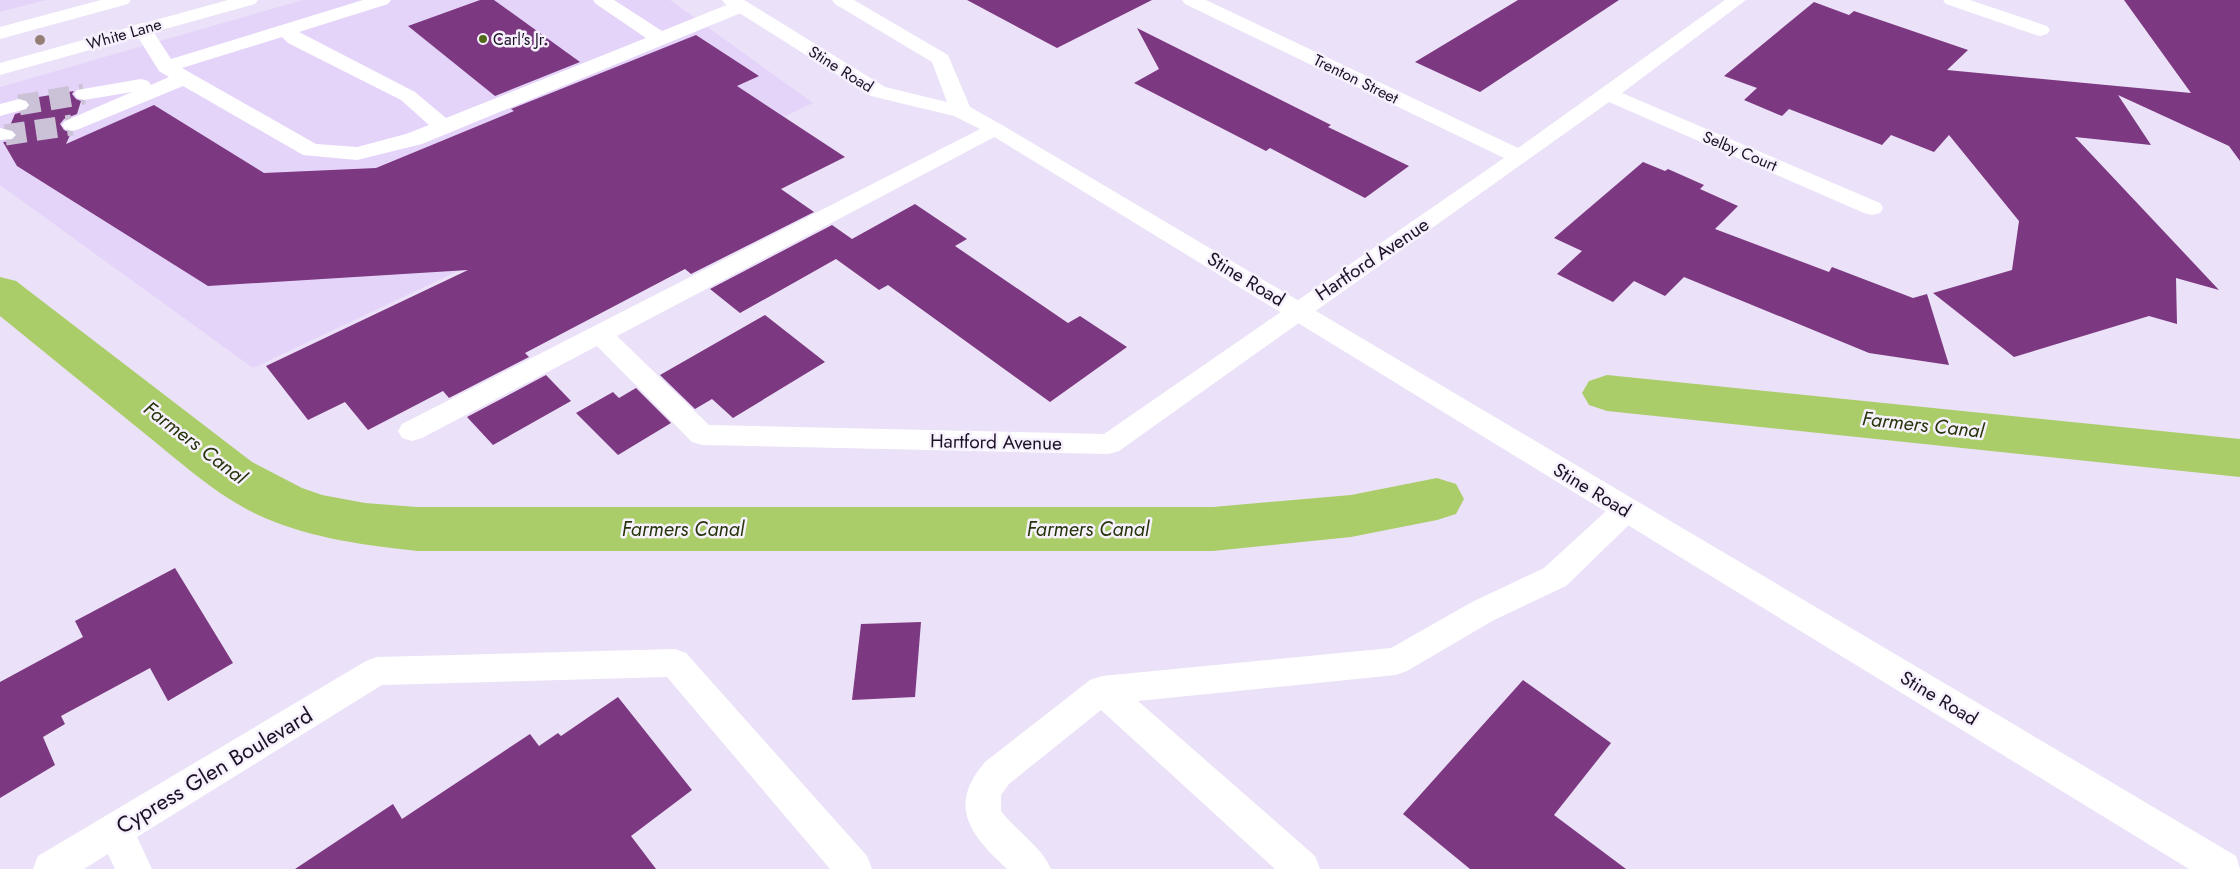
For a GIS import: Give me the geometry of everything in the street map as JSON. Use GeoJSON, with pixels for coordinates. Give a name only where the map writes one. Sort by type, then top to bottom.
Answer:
{"type":"FeatureCollection","features":[{"type":"Feature","properties":{"kind":"main road","name":"White Lane"},"geometry":{"type":"LineString","coordinates":[[0,33],[122,0]]}},
{"type":"Feature","properties":{"kind":"main road","name":"White Lane"},"geometry":{"type":"LineString","coordinates":[[0,69],[249,0]]}},
{"type":"Feature","properties":{"kind":"main road"},"geometry":{"type":"LineString","coordinates":[[166,67],[382,0]]}},
{"type":"Feature","properties":{"kind":"main road"},"geometry":{"type":"LineString","coordinates":[[602,0],[661,39]]}},
{"type":"Feature","properties":{"kind":"main road"},"geometry":{"type":"LineString","coordinates":[[841,0],[942,59],[961,110]]}},
{"type":"Feature","properties":{"kind":"main road","name":"Trenton Street"},"geometry":{"type":"LineString","coordinates":[[1191,0],[1520,157]]}},
{"type":"Feature","properties":{"kind":"main road","name":"Hartford Avenue"},"geometry":{"type":"LineString","coordinates":[[600,334],[702,435],[1109,444],[1298,310],[1520,157],[1737,0]]}},
{"type":"Feature","properties":{"kind":"main road"},"geometry":{"type":"LineString","coordinates":[[1952,0],[2040,30]]}},
{"type":"Feature","properties":{"kind":"main road"},"geometry":{"type":"LineString","coordinates":[[142,29],[166,67],[184,78],[311,150],[357,154],[414,139],[661,39],[736,3]]}},
{"type":"Feature","properties":{"kind":"main road","name":"Stine Road"},"geometry":{"type":"LineString","coordinates":[[736,3],[878,92],[961,110],[995,129],[2223,869]]}},
{"type":"Feature","properties":{"kind":"main road"},"geometry":{"type":"LineString","coordinates":[[286,30],[295,39],[408,96],[444,127]]}},
{"type":"Feature","properties":{"kind":"main road"},"geometry":{"type":"LineString","coordinates":[[184,78],[78,110],[184,78]]}},
{"type":"Feature","properties":{"kind":"main road","name":"Selby Court"},"geometry":{"type":"LineString","coordinates":[[1607,94],[1872,208]]}},
{"type":"Feature","properties":{"kind":"main road"},"geometry":{"type":"LineString","coordinates":[[412,431],[995,129]]}},
{"type":"Feature","properties":{"kind":"main road"},"geometry":{"type":"LineString","coordinates":[[1033,869],[985,821],[981,807],[984,789],[997,773],[1102,690],[1396,661],[1483,611],[1555,577],[1626,510]]}},
{"type":"Feature","properties":{"kind":"main road","name":"Cypress Glen Boulevard"},"geometry":{"type":"LineString","coordinates":[[51,869],[377,671],[675,663],[854,869]]}},
{"type":"Feature","properties":{"kind":"main road"},"geometry":{"type":"LineString","coordinates":[[1102,690],[1302,869]]}},
{"type":"Feature","properties":{"kind":"main road"},"geometry":{"type":"LineString","coordinates":[[115,831],[134,869]]}},
{"type":"Feature","properties":{"kind":"shaded area"},"geometry":{"type":"Polygon","coordinates":[[[0,0],[46,0],[0,12],[0,0]]]}},
{"type":"Feature","properties":{"kind":"shaded area"},"geometry":{"type":"Polygon","coordinates":[[[303,0],[670,0],[813,103],[253,368],[0,185],[0,87],[303,0]]]}},
{"type":"Feature","properties":{"kind":"building","name":"Carl's Jr."},"geometry":{"type":"Polygon","coordinates":[[[480,0],[494,0],[580,62],[495,96],[408,26],[480,0]]]}},
{"type":"Feature","properties":{"kind":"building"},"geometry":{"type":"Polygon","coordinates":[[[967,0],[1152,0],[1057,48],[967,0]]]}},
{"type":"Feature","properties":{"kind":"building"},"geometry":{"type":"Polygon","coordinates":[[[1518,0],[1619,0],[1480,92],[1415,62],[1518,0]]]}},
{"type":"Feature","properties":{"kind":"building"},"geometry":{"type":"Polygon","coordinates":[[[2124,0],[2240,0],[2240,161],[2229,146],[2118,95],[2151,145],[2075,137],[2219,290],[2176,278],[2177,324],[2149,316],[2014,357],[1933,293],[2012,270],[2019,221],[1949,135],[1934,152],[1891,135],[1882,145],[1789,109],[1782,116],[1744,100],[1757,88],[1724,76],[1814,2],[1849,15],[1854,11],[1968,50],[1947,70],[2191,93],[2124,0]]]}},
{"type":"Feature","properties":{"kind":"building"},"geometry":{"type":"Polygon","coordinates":[[[1137,28],[1331,125],[1328,127],[1409,166],[1365,198],[1270,148],[1266,151],[1134,83],[1159,69],[1137,28]]]}},
{"type":"Feature","properties":{"kind":"building"},"geometry":{"type":"Polygon","coordinates":[[[696,35],[759,76],[737,86],[845,157],[781,189],[814,212],[691,274],[685,269],[525,353],[529,357],[449,398],[443,391],[368,430],[345,402],[308,420],[266,366],[468,270],[208,286],[17,166],[3,142],[12,141],[17,136],[9,128],[15,114],[26,111],[30,106],[27,99],[74,91],[72,94],[81,101],[77,114],[64,119],[60,124],[64,130],[71,133],[66,144],[154,105],[264,173],[376,168],[514,111],[511,109],[696,35]]]}},
{"type":"Feature","properties":{"kind":"building"},"geometry":{"type":"Polygon","coordinates":[[[1643,162],[1665,171],[1668,169],[1704,185],[1700,189],[1738,206],[1715,229],[1829,272],[1832,267],[1913,298],[1927,294],[1949,365],[1869,353],[1684,277],[1665,296],[1634,281],[1613,302],[1557,274],[1582,251],[1554,238],[1643,162]]]}},
{"type":"Feature","properties":{"kind":"building"},"geometry":{"type":"Polygon","coordinates":[[[915,204],[967,239],[955,246],[1068,323],[1080,316],[1127,347],[1050,402],[888,285],[879,290],[836,259],[740,313],[710,289],[832,225],[852,239],[915,204]]]}},
{"type":"Feature","properties":{"kind":"building"},"geometry":{"type":"Polygon","coordinates":[[[765,315],[825,362],[733,418],[712,399],[695,409],[660,375],[765,315]]]}},
{"type":"Feature","properties":{"kind":"building"},"geometry":{"type":"Polygon","coordinates":[[[546,375],[571,401],[493,445],[467,417],[546,375]]]}},
{"type":"Feature","properties":{"kind":"building"},"geometry":{"type":"Polygon","coordinates":[[[636,388],[671,423],[618,455],[576,413],[613,392],[619,398],[636,388]]]}},
{"type":"Feature","properties":{"kind":"building"},"geometry":{"type":"Polygon","coordinates":[[[175,568],[233,663],[168,701],[150,668],[61,716],[65,724],[43,737],[55,765],[0,798],[0,682],[83,637],[75,621],[175,568]]]}},
{"type":"Feature","properties":{"kind":"building"},"geometry":{"type":"Polygon","coordinates":[[[921,622],[915,697],[852,700],[861,624],[921,622]]]}},
{"type":"Feature","properties":{"kind":"building"},"geometry":{"type":"Polygon","coordinates":[[[1523,680],[1611,743],[1554,815],[1626,869],[1470,869],[1403,814],[1523,680]]]}},
{"type":"Feature","properties":{"kind":"building"},"geometry":{"type":"Polygon","coordinates":[[[618,697],[692,790],[631,836],[656,869],[295,869],[393,804],[402,819],[530,734],[539,746],[558,733],[561,736],[618,697]]]}},
{"type":"Feature","properties":{"kind":"waterway","name":"Farmers Canal"},"geometry":{"type":"LineString","coordinates":[[0,292],[233,476],[283,503],[319,516],[365,524],[417,529],[1213,529],[1351,516],[1437,499]]}},
{"type":"Feature","properties":{"kind":"waterway","name":"Farmers Canal"},"geometry":{"type":"LineString","coordinates":[[1607,393],[2240,458]]}},
{"type":"Feature","properties":{"kind":"tunnel"},"geometry":{"type":"LineString","coordinates":[[19,105],[84,94]]}},
{"type":"Feature","properties":{"kind":"tunnel"},"geometry":{"type":"LineString","coordinates":[[5,135],[72,125]]}},
{"type":"Feature","properties":{"kind":"place","name":"Carl's Jr."},"geometry":{"type":"Point","coordinates":[483,39]}}]}
